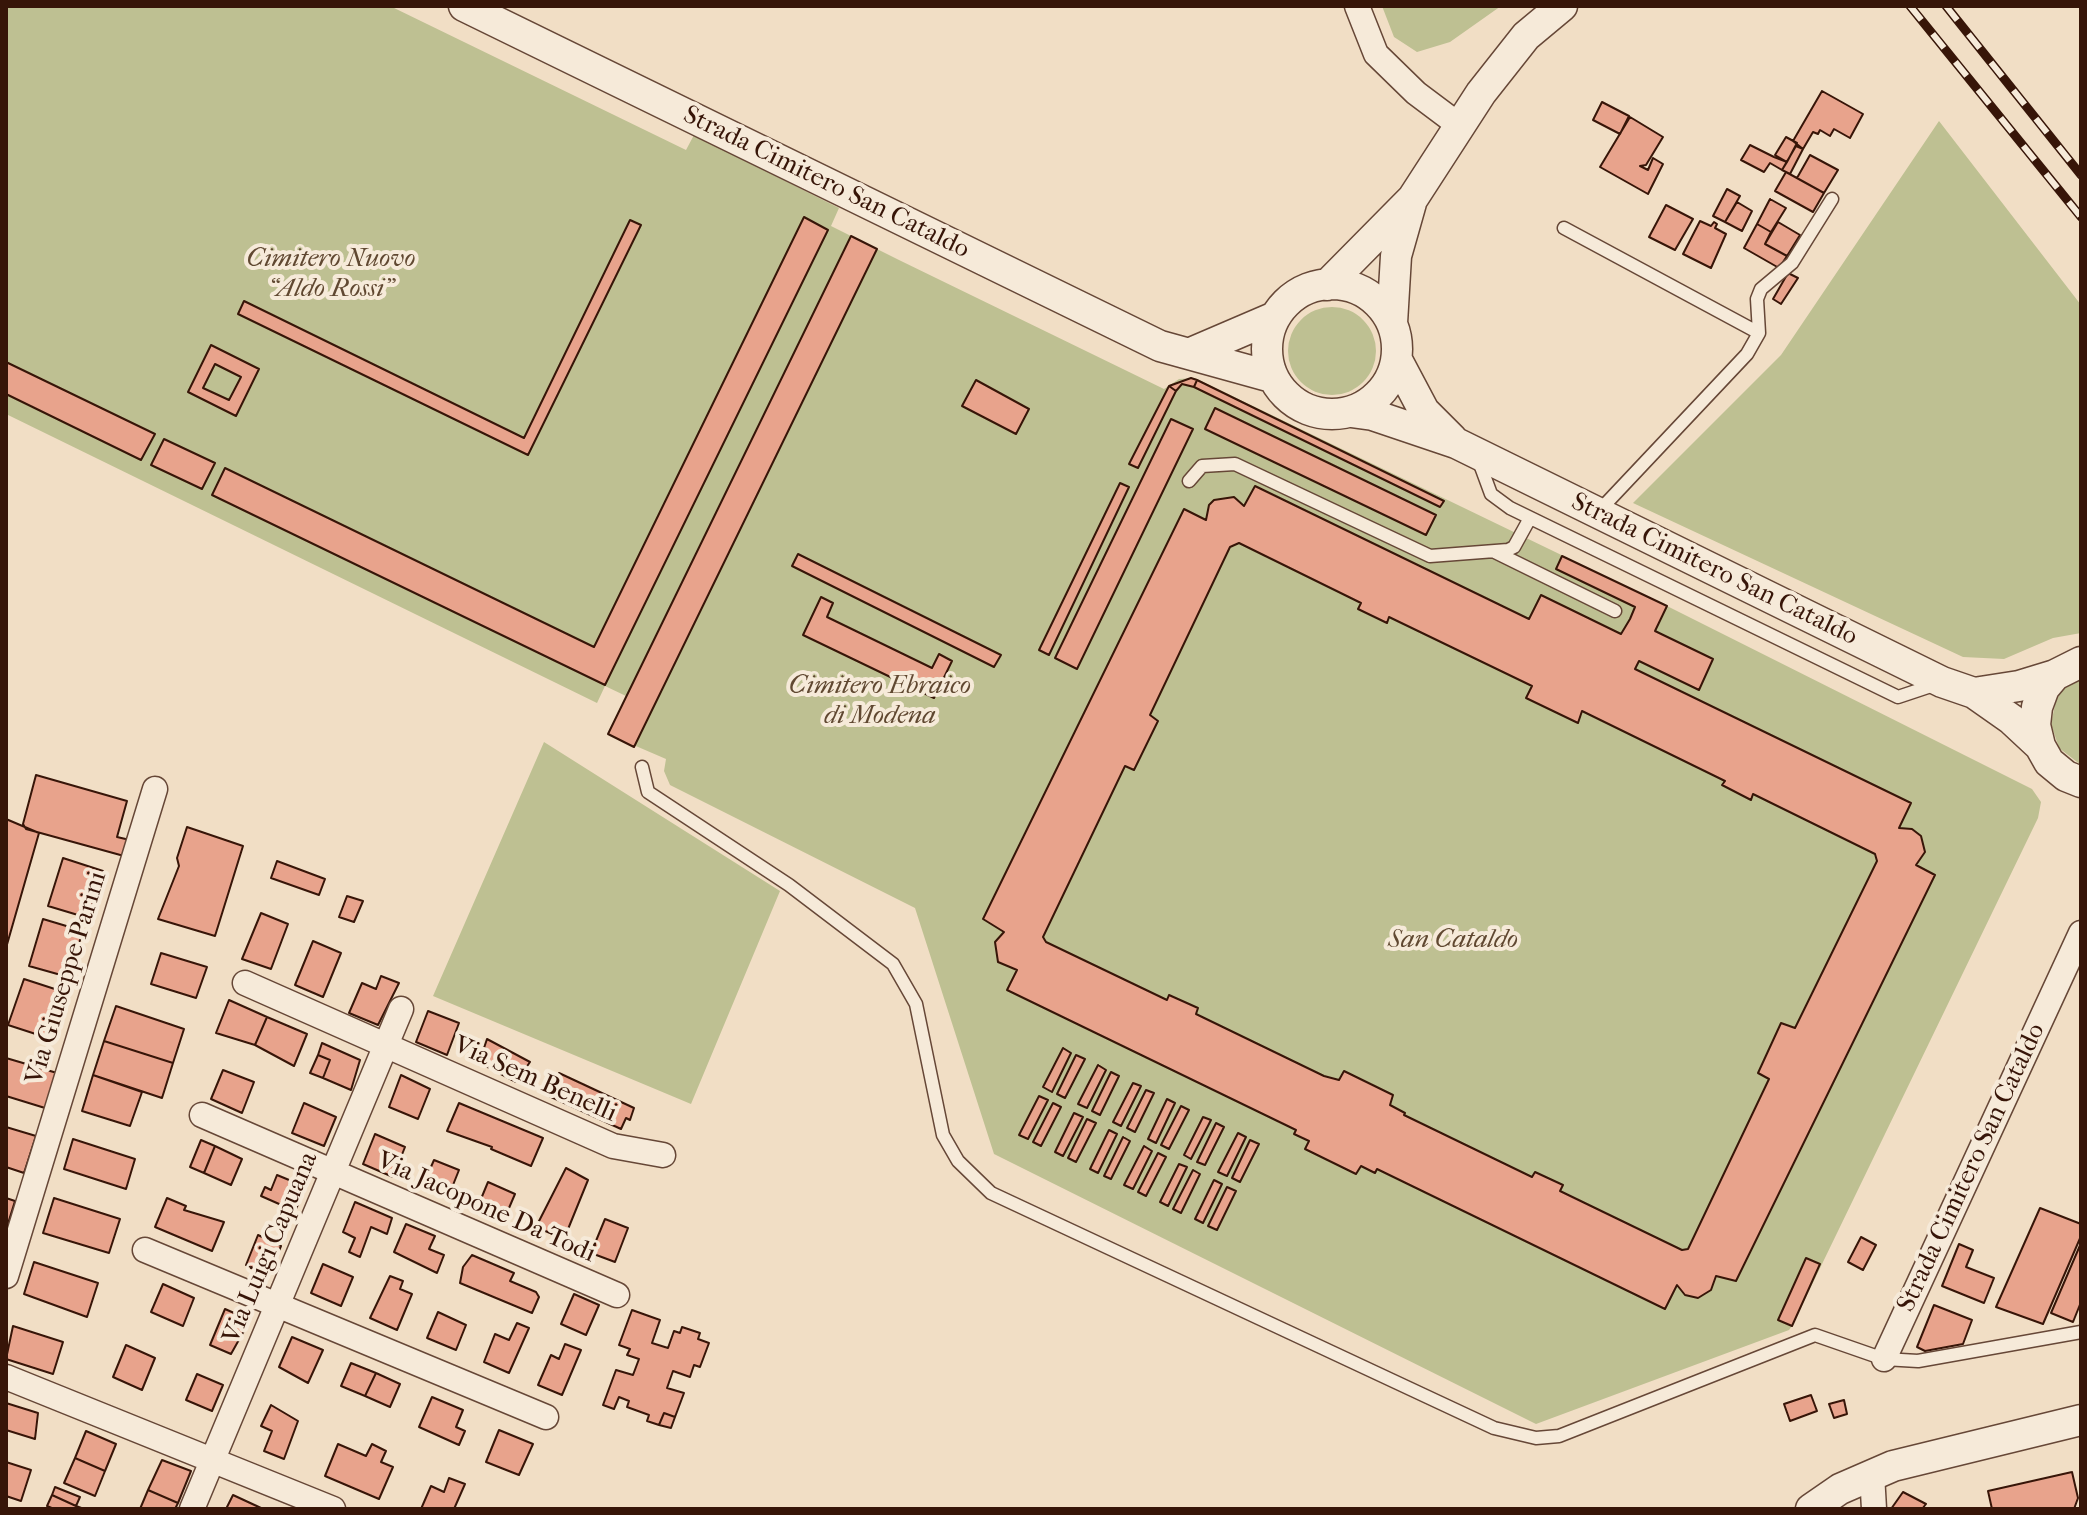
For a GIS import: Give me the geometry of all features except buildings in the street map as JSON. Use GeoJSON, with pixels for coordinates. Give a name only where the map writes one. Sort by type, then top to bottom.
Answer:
{"type":"FeatureCollection","features":[{"type":"Feature","properties":{"kind":"street","name":"Strada Cimitero San Cataldo"},"geometry":{"type":"LineString","coordinates":[[464,6],[1160,346],[1272,377]]}},
{"type":"Feature","properties":{"kind":"street"},"geometry":{"type":"LineString","coordinates":[[1357,6],[1376,54],[1416,93],[1460,126]]}},
{"type":"Feature","properties":{"kind":"street"},"geometry":{"type":"LineString","coordinates":[[1327,285],[1413,198],[1460,126],[1526,36],[1562,6]]}},
{"type":"Feature","properties":{"kind":"street"},"geometry":{"type":"LineString","coordinates":[[1392,323],[1396,256],[1413,198]]}},
{"type":"Feature","properties":{"kind":"street"},"geometry":{"type":"LineString","coordinates":[[1191,353],[1275,317],[1297,294],[1327,285],[1359,290],[1384,309],[1397,341],[1397,360],[1382,393],[1351,412],[1328,415],[1305,409],[1286,396],[1272,377],[1267,347],[1275,317]]}},
{"type":"Feature","properties":{"kind":"street","name":"Strada Cimitero San Cataldo"},"geometry":{"type":"LineString","coordinates":[[1397,360],[1424,411],[1466,448]]}},
{"type":"Feature","properties":{"kind":"street","name":"Strada Cimitero San Cataldo"},"geometry":{"type":"LineString","coordinates":[[1351,412],[1373,415],[1466,448],[1942,682],[1974,693],[2011,719],[2040,746],[2049,762],[2079,785]]}},
{"type":"Feature","properties":{"kind":"street","name":"Strada Cimitero San Cataldo"},"geometry":{"type":"LineString","coordinates":[[1974,693],[2019,686],[2068,669]]}},
{"type":"Feature","properties":{"kind":"street"},"geometry":{"type":"LineString","coordinates":[[2040,746],[2035,725],[2037,707],[2044,688],[2068,669]]}},
{"type":"Feature","properties":{"kind":"street","name":"Via Giuseppe Parini"},"geometry":{"type":"LineString","coordinates":[[6,1276],[155,789]]}},
{"type":"Feature","properties":{"kind":"street","name":"Strada Cimitero San Cataldo"},"geometry":{"type":"LineString","coordinates":[[1884,1359],[2081,933]]}},
{"type":"Feature","properties":{"kind":"street","name":"Via Sem Benelli"},"geometry":{"type":"LineString","coordinates":[[245,983],[387,1043],[613,1146],[663,1155]]}},
{"type":"Feature","properties":{"kind":"street","name":"Via Luigi Capuana"},"geometry":{"type":"LineString","coordinates":[[192,1509],[401,1009]]}},
{"type":"Feature","properties":{"kind":"street","name":"Via Jacopone Da Todi"},"geometry":{"type":"LineString","coordinates":[[202,1115],[617,1295]]}},
{"type":"Feature","properties":{"kind":"street"},"geometry":{"type":"LineString","coordinates":[[145,1250],[546,1417]]}},
{"type":"Feature","properties":{"kind":"street"},"geometry":{"type":"LineString","coordinates":[[6,1377],[333,1509]]}},
{"type":"Feature","properties":{"kind":"street"},"geometry":{"type":"LineString","coordinates":[[1811,1509],[1840,1489],[1900,1464],[2081,1420]]}},
{"type":"Feature","properties":{"kind":"street"},"geometry":{"type":"LineString","coordinates":[[1872,1474],[1874,1509]]}},
{"type":"Feature","properties":{"kind":"lane"},"geometry":{"type":"LineString","coordinates":[[1597,513],[1747,354],[1759,333],[1757,299],[1761,289],[1792,263],[1832,199]]}},
{"type":"Feature","properties":{"kind":"lane"},"geometry":{"type":"LineString","coordinates":[[1564,228],[1759,333]]}},
{"type":"Feature","properties":{"kind":"lane"},"geometry":{"type":"LineString","coordinates":[[1466,448],[1491,494],[1530,518],[1898,697],[1942,682]]}},
{"type":"Feature","properties":{"kind":"lane"},"geometry":{"type":"LineString","coordinates":[[1189,481],[1202,466],[1235,464],[1430,556],[1495,552],[1514,547],[1530,518]]}},
{"type":"Feature","properties":{"kind":"lane"},"geometry":{"type":"LineString","coordinates":[[1495,552],[1615,611]]}},
{"type":"Feature","properties":{"kind":"lane"},"geometry":{"type":"LineString","coordinates":[[642,767],[648,792],[789,885],[893,964],[916,1004],[943,1135],[958,1161],[972,1177],[1010,1203],[1494,1428],[1517,1435],[1559,1436],[1815,1335],[1884,1359],[1918,1361],[2081,1332]]}},
{"type":"Feature","properties":{"kind":"green space"},"geometry":{"type":"Polygon","coordinates":[[[6,6],[390,6],[686,150],[694,135],[839,208],[831,226],[899,260],[1164,389],[1179,379],[1195,378],[1667,606],[2032,789],[2041,802],[2038,818],[1792,1326],[1789,1330],[1536,1424],[994,1154],[915,908],[670,785],[664,771],[666,759],[608,734],[626,696],[605,686],[597,703],[6,414],[6,6]]]}},
{"type":"Feature","properties":{"kind":"green space"},"geometry":{"type":"Polygon","coordinates":[[[1382,6],[1501,6],[1450,42],[1417,52],[1394,37],[1382,6]]]}},
{"type":"Feature","properties":{"kind":"green space"},"geometry":{"type":"Polygon","coordinates":[[[1939,121],[2081,305],[2081,633],[2053,638],[2004,659],[1963,657],[1633,503],[1781,355],[1939,121]]]}},
{"type":"Feature","properties":{"kind":"green space"},"geometry":{"type":"Polygon","coordinates":[[[1332,307],[1349,310],[1363,320],[1373,334],[1376,351],[1373,368],[1363,382],[1349,392],[1332,395],[1315,392],[1301,382],[1291,368],[1288,351],[1291,334],[1301,320],[1315,310],[1332,307]]]}},
{"type":"Feature","properties":{"kind":"green space"},"geometry":{"type":"Polygon","coordinates":[[[2081,678],[2081,765],[2059,748],[2051,724],[2056,700],[2063,689],[2081,678]]]}},
{"type":"Feature","properties":{"kind":"green space"},"geometry":{"type":"Polygon","coordinates":[[[544,742],[780,891],[691,1104],[433,996],[544,742]]]}},
{"type":"Feature","properties":{"kind":"railway"},"geometry":{"type":"LineString","coordinates":[[1910,6],[2081,217]]}},
{"type":"Feature","properties":{"kind":"railway"},"geometry":{"type":"LineString","coordinates":[[1946,6],[2081,175]]}},
{"type":"Feature","properties":{"kind":"park label","name":"Cimitero Nuovo “Aldo Rossi”"},"geometry":{"type":"Point","coordinates":[331,275]}},
{"type":"Feature","properties":{"kind":"park label","name":"Cimitero Ebraico di Modena"},"geometry":{"type":"Point","coordinates":[880,702]}},
{"type":"Feature","properties":{"kind":"park label","name":"San Cataldo"},"geometry":{"type":"Point","coordinates":[1453,941]}}]}
